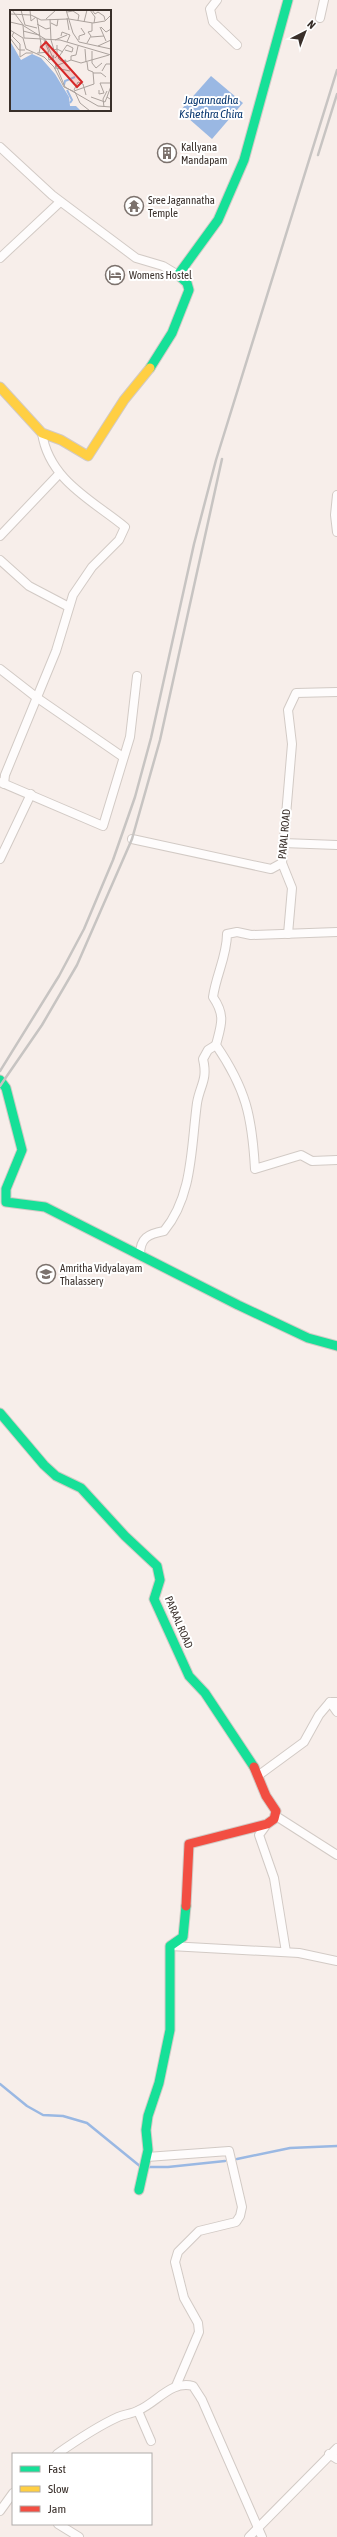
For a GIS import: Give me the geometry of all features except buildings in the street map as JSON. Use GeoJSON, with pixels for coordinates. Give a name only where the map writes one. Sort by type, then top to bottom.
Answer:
{"type":"FeatureCollection","features":[{"type":"Feature","properties":{"kind":"street"},"geometry":{"type":"LineString","coordinates":[[217,0],[210,9],[213,22],[237,45]]}},
{"type":"Feature","properties":{"kind":"street"},"geometry":{"type":"LineString","coordinates":[[178,275],[182,267],[218,220],[244,160],[288,0]]}},
{"type":"Feature","properties":{"kind":"street"},"geometry":{"type":"LineString","coordinates":[[320,18],[324,0]]}},
{"type":"Feature","properties":{"kind":"street"},"geometry":{"type":"LineString","coordinates":[[0,147],[60,202],[136,258],[163,266],[178,275],[187,283],[189,290],[172,333],[146,375],[124,400],[88,456],[61,440],[42,433],[0,387]]}},
{"type":"Feature","properties":{"kind":"street"},"geometry":{"type":"LineString","coordinates":[[0,258],[60,202]]}},
{"type":"Feature","properties":{"kind":"street"},"geometry":{"type":"LineString","coordinates":[[42,433],[46,451],[60,474],[86,499],[125,527],[119,540],[82,580],[69,608],[56,651],[2,783],[31,794],[103,826],[130,736],[138,676]]}},
{"type":"Feature","properties":{"kind":"street"},"geometry":{"type":"LineString","coordinates":[[0,536],[60,474]]}},
{"type":"Feature","properties":{"kind":"street"},"geometry":{"type":"LineString","coordinates":[[337,495],[335,515],[337,532]]}},
{"type":"Feature","properties":{"kind":"street"},"geometry":{"type":"LineString","coordinates":[[0,560],[29,586],[69,608]]}},
{"type":"Feature","properties":{"kind":"street"},"geometry":{"type":"LineString","coordinates":[[0,669],[36,697],[123,757]]}},
{"type":"Feature","properties":{"kind":"street","name":"PARAL ROAD"},"geometry":{"type":"LineString","coordinates":[[132,839],[271,869],[278,867],[282,863],[292,744],[288,710],[292,698],[296,693],[337,692]]}},
{"type":"Feature","properties":{"kind":"street"},"geometry":{"type":"LineString","coordinates":[[0,859],[31,794]]}},
{"type":"Feature","properties":{"kind":"street"},"geometry":{"type":"LineString","coordinates":[[283,843],[337,845]]}},
{"type":"Feature","properties":{"kind":"street"},"geometry":{"type":"LineString","coordinates":[[282,863],[292,888],[288,934]]}},
{"type":"Feature","properties":{"kind":"street"},"geometry":{"type":"LineString","coordinates":[[140,1255],[140,1244],[146,1236],[164,1232],[180,1207],[194,1145],[198,1096],[206,1073],[203,1059],[208,1050],[216,1045],[222,1022],[221,1008],[214,997],[215,982],[227,951],[227,934],[237,932],[252,935],[337,932]]}},
{"type":"Feature","properties":{"kind":"street"},"geometry":{"type":"LineString","coordinates":[[216,1045],[234,1073],[244,1095],[249,1111],[255,1169],[301,1155],[312,1161],[337,1160]]}},
{"type":"Feature","properties":{"kind":"street"},"geometry":{"type":"LineString","coordinates":[[0,1080],[6,1088],[22,1150],[21,1159],[2,1189],[1,1195],[6,1202],[45,1207],[308,1338],[337,1346]]}},
{"type":"Feature","properties":{"kind":"street","name":"PARAAL ROAD"},"geometry":{"type":"LineString","coordinates":[[0,1412],[44,1465],[56,1476],[81,1488],[93,1499],[125,1536],[157,1566],[160,1580],[154,1599],[183,1664],[189,1676],[205,1693],[225,1722],[259,1775],[260,1784],[274,1806],[276,1816]]}},
{"type":"Feature","properties":{"kind":"street"},"geometry":{"type":"LineString","coordinates":[[259,1775],[304,1742],[320,1715],[334,1702],[337,1712]]}},
{"type":"Feature","properties":{"kind":"street"},"geometry":{"type":"LineString","coordinates":[[286,1952],[274,1878],[259,1835],[267,1824],[276,1816],[337,1855]]}},
{"type":"Feature","properties":{"kind":"street"},"geometry":{"type":"LineString","coordinates":[[170,1946],[183,1938],[186,1927],[185,1896],[189,1844],[267,1824]]}},
{"type":"Feature","properties":{"kind":"street"},"geometry":{"type":"LineString","coordinates":[[170,1946],[286,1952],[337,1961]]}},
{"type":"Feature","properties":{"kind":"street"},"geometry":{"type":"LineString","coordinates":[[139,2190],[146,2160],[148,2116],[159,2082],[170,2030],[170,1946]]}},
{"type":"Feature","properties":{"kind":"street"},"geometry":{"type":"LineString","coordinates":[[146,2160],[229,2151],[242,2207],[240,2216],[236,2222],[199,2231],[178,2252],[175,2262],[184,2298],[198,2323],[199,2332],[176,2386]]}},
{"type":"Feature","properties":{"kind":"street"},"geometry":{"type":"LineString","coordinates":[[59,2453],[98,2427],[120,2416],[138,2411],[176,2386],[185,2384],[193,2386],[202,2400],[259,2527],[262,2537]]}},
{"type":"Feature","properties":{"kind":"street"},"geometry":{"type":"LineString","coordinates":[[138,2411],[151,2441]]}},
{"type":"Feature","properties":{"kind":"street"},"geometry":{"type":"LineString","coordinates":[[249,2537],[329,2454],[337,2448]]}},
{"type":"Feature","properties":{"kind":"street"},"geometry":{"type":"LineString","coordinates":[[329,2454],[337,2459]]}},
{"type":"Feature","properties":{"kind":"street"},"geometry":{"type":"LineString","coordinates":[[0,2510],[12,2496]]}},
{"type":"Feature","properties":{"kind":"street"},"geometry":{"type":"LineString","coordinates":[[60,2525],[79,2537]]}},
{"type":"Feature","properties":{"kind":"water","name":"Jagannadha Kshethra Chira"},"geometry":{"type":"Polygon","coordinates":[[[211,76],[243,103],[212,139],[180,111],[211,76]]]}},
{"type":"Feature","properties":{"kind":"waterway"},"geometry":{"type":"LineString","coordinates":[[0,2084],[27,2106],[43,2115],[63,2116],[87,2123],[141,2167]]}},
{"type":"Feature","properties":{"kind":"waterway"},"geometry":{"type":"LineString","coordinates":[[237,2159],[290,2148],[337,2146]]}},
{"type":"Feature","properties":{"kind":"waterway"},"geometry":{"type":"LineString","coordinates":[[148,2167],[168,2167],[225,2161]]}},
{"type":"Feature","properties":{"kind":"railway"},"geometry":{"type":"LineString","coordinates":[[0,1071],[59,976],[84,929],[113,860],[135,797],[151,738],[194,544],[216,460],[337,70]]}},
{"type":"Feature","properties":{"kind":"railway"},"geometry":{"type":"LineString","coordinates":[[318,155],[337,94]]}},
{"type":"Feature","properties":{"kind":"railway"},"geometry":{"type":"LineString","coordinates":[[0,1086],[42,1025],[77,965],[132,839],[160,740],[222,459]]}},
{"type":"Feature","properties":{"kind":"traffic: fast"},"geometry":{"type":"LineString","coordinates":[[150,368],[172,333],[189,290],[187,283],[178,275],[218,220],[244,160],[288,0]]}},
{"type":"Feature","properties":{"kind":"traffic: fast"},"geometry":{"type":"LineString","coordinates":[[0,1080],[6,1088],[22,1150],[6,1189],[6,1202],[45,1207],[238,1305],[308,1338],[337,1346]]}},
{"type":"Feature","properties":{"kind":"traffic: fast"},"geometry":{"type":"LineString","coordinates":[[0,1413],[44,1465],[56,1476],[81,1488],[125,1536],[157,1566],[160,1580],[154,1599],[189,1676],[205,1693],[254,1767]]}},
{"type":"Feature","properties":{"kind":"traffic: fast"},"geometry":{"type":"LineString","coordinates":[[139,2190],[148,2150],[146,2130],[148,2116],[159,2083],[170,2030],[170,1946],[183,1937],[186,1906]]}},
{"type":"Feature","properties":{"kind":"traffic: slow"},"geometry":{"type":"LineString","coordinates":[[0,387],[42,433],[61,440],[88,456],[124,400],[150,368]]}},
{"type":"Feature","properties":{"kind":"traffic: jam"},"geometry":{"type":"LineString","coordinates":[[186,1906],[189,1844],[267,1824],[274,1819],[276,1811],[266,1796],[254,1767]]}},
{"type":"Feature","properties":{"kind":"place","name":"Kallyana Mandapam"},"geometry":{"type":"Point","coordinates":[167,153]}},
{"type":"Feature","properties":{"kind":"place","name":"Sree Jagannatha Temple"},"geometry":{"type":"Point","coordinates":[134,206]}},
{"type":"Feature","properties":{"kind":"place","name":"Womens Hostel"},"geometry":{"type":"Point","coordinates":[115,275]}},
{"type":"Feature","properties":{"kind":"place","name":"Amritha Vidyalayam Thalassery"},"geometry":{"type":"Point","coordinates":[46,1274]}}]}
